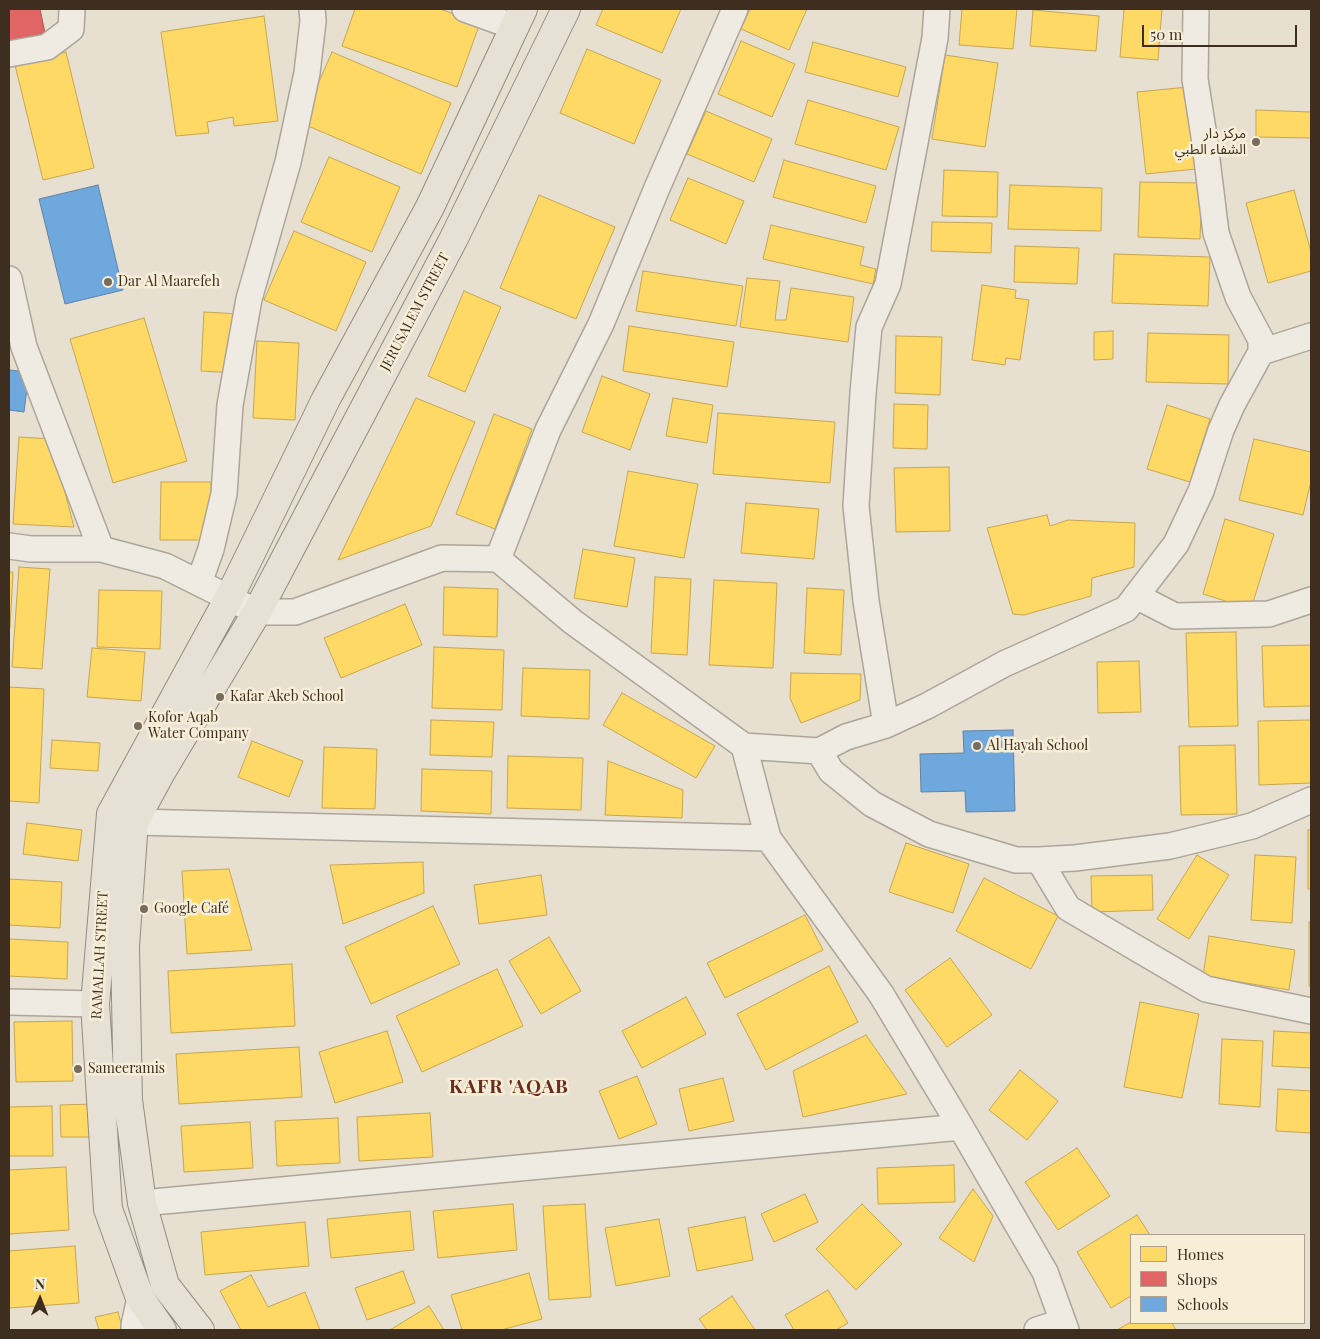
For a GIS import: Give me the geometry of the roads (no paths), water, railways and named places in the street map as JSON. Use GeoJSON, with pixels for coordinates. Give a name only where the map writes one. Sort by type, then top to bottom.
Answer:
{"type":"FeatureCollection","features":[{"type":"Feature","properties":{"kind":"main road","name":"JERUSALEM STREET"},"geometry":{"type":"LineString","coordinates":[[257,612],[453,240],[566,9]]}},
{"type":"Feature","properties":{"kind":"main road"},"geometry":{"type":"LineString","coordinates":[[229,598],[326,399],[430,207],[519,18]]}},
{"type":"Feature","properties":{"kind":"main road","name":"RAMALLAH STREET"},"geometry":{"type":"LineString","coordinates":[[162,1330],[140,1298],[108,1209],[95,1004],[111,814],[229,598]]}},
{"type":"Feature","properties":{"kind":"main road","name":"RAMALLAH STREET"},"geometry":{"type":"LineString","coordinates":[[200,1330],[165,1285],[142,1203],[128,1100],[125,946],[134,822],[160,774],[257,612]]}},
{"type":"Feature","properties":{"kind":"street"},"geometry":{"type":"LineString","coordinates":[[9,54],[46,47],[71,29],[72,9]]}},
{"type":"Feature","properties":{"kind":"street"},"geometry":{"type":"LineString","coordinates":[[199,583],[211,549],[224,494],[230,405],[249,299],[288,162],[307,73],[313,21],[312,9]]}},
{"type":"Feature","properties":{"kind":"street"},"geometry":{"type":"LineString","coordinates":[[465,9],[519,18]]}},
{"type":"Feature","properties":{"kind":"street"},"geometry":{"type":"LineString","coordinates":[[498,559],[548,430],[601,324],[657,188],[735,9]]}},
{"type":"Feature","properties":{"kind":"street"},"geometry":{"type":"LineString","coordinates":[[886,725],[866,601],[856,506],[863,393],[869,327],[888,284],[935,38],[937,9]]}},
{"type":"Feature","properties":{"kind":"street"},"geometry":{"type":"LineString","coordinates":[[9,546],[31,549],[101,548],[165,566],[257,612],[295,612],[442,558],[498,559],[572,622],[744,746],[819,751],[846,736],[886,725],[927,706],[1004,664],[1126,609],[1176,544],[1201,491],[1221,430],[1232,405],[1261,352],[1261,340],[1238,297],[1216,233],[1195,78],[1196,9]]}},
{"type":"Feature","properties":{"kind":"street"},"geometry":{"type":"LineString","coordinates":[[9,279],[17,346],[101,548]]}},
{"type":"Feature","properties":{"kind":"street"},"geometry":{"type":"LineString","coordinates":[[1261,352],[1311,336]]}},
{"type":"Feature","properties":{"kind":"street"},"geometry":{"type":"LineString","coordinates":[[1136,596],[1175,616],[1270,614],[1311,600]]}},
{"type":"Feature","properties":{"kind":"street"},"geometry":{"type":"LineString","coordinates":[[744,746],[768,838],[881,994],[1045,1272],[1064,1326],[1037,1330]]}},
{"type":"Feature","properties":{"kind":"street"},"geometry":{"type":"LineString","coordinates":[[819,751],[831,771],[872,804],[929,834],[1016,860],[1039,860],[1170,846],[1252,826],[1311,800]]}},
{"type":"Feature","properties":{"kind":"street"},"geometry":{"type":"LineString","coordinates":[[134,822],[768,838]]}},
{"type":"Feature","properties":{"kind":"street"},"geometry":{"type":"LineString","coordinates":[[1039,860],[1068,908],[1206,989],[1311,1011]]}},
{"type":"Feature","properties":{"kind":"street"},"geometry":{"type":"LineString","coordinates":[[9,1002],[95,1004]]}},
{"type":"Feature","properties":{"kind":"street"},"geometry":{"type":"LineString","coordinates":[[142,1203],[961,1127]]}},
{"type":"Feature","properties":{"kind":"street"},"geometry":{"type":"LineString","coordinates":[[134,1330],[140,1298]]}},
{"type":"Feature","properties":{"kind":"place","name":"مركز دار الشفاء الطبي"},"geometry":{"type":"Point","coordinates":[1256,142]}},
{"type":"Feature","properties":{"kind":"place","name":"Dar Al Maarefeh"},"geometry":{"type":"Point","coordinates":[108,282]}},
{"type":"Feature","properties":{"kind":"place","name":"Kafar Akeb School"},"geometry":{"type":"Point","coordinates":[220,697]}},
{"type":"Feature","properties":{"kind":"place","name":"Kofor Aqab Water Company"},"geometry":{"type":"Point","coordinates":[138,726]}},
{"type":"Feature","properties":{"kind":"place","name":"Al Hayah School"},"geometry":{"type":"Point","coordinates":[977,746]}},
{"type":"Feature","properties":{"kind":"place","name":"Google Café"},"geometry":{"type":"Point","coordinates":[144,909]}},
{"type":"Feature","properties":{"kind":"place","name":"Sameeramis"},"geometry":{"type":"Point","coordinates":[78,1069]}},
{"type":"Feature","properties":{"kind":"district","name":"KAFR 'AQAB"},"geometry":{"type":"Point","coordinates":[509,1087]}}]}
